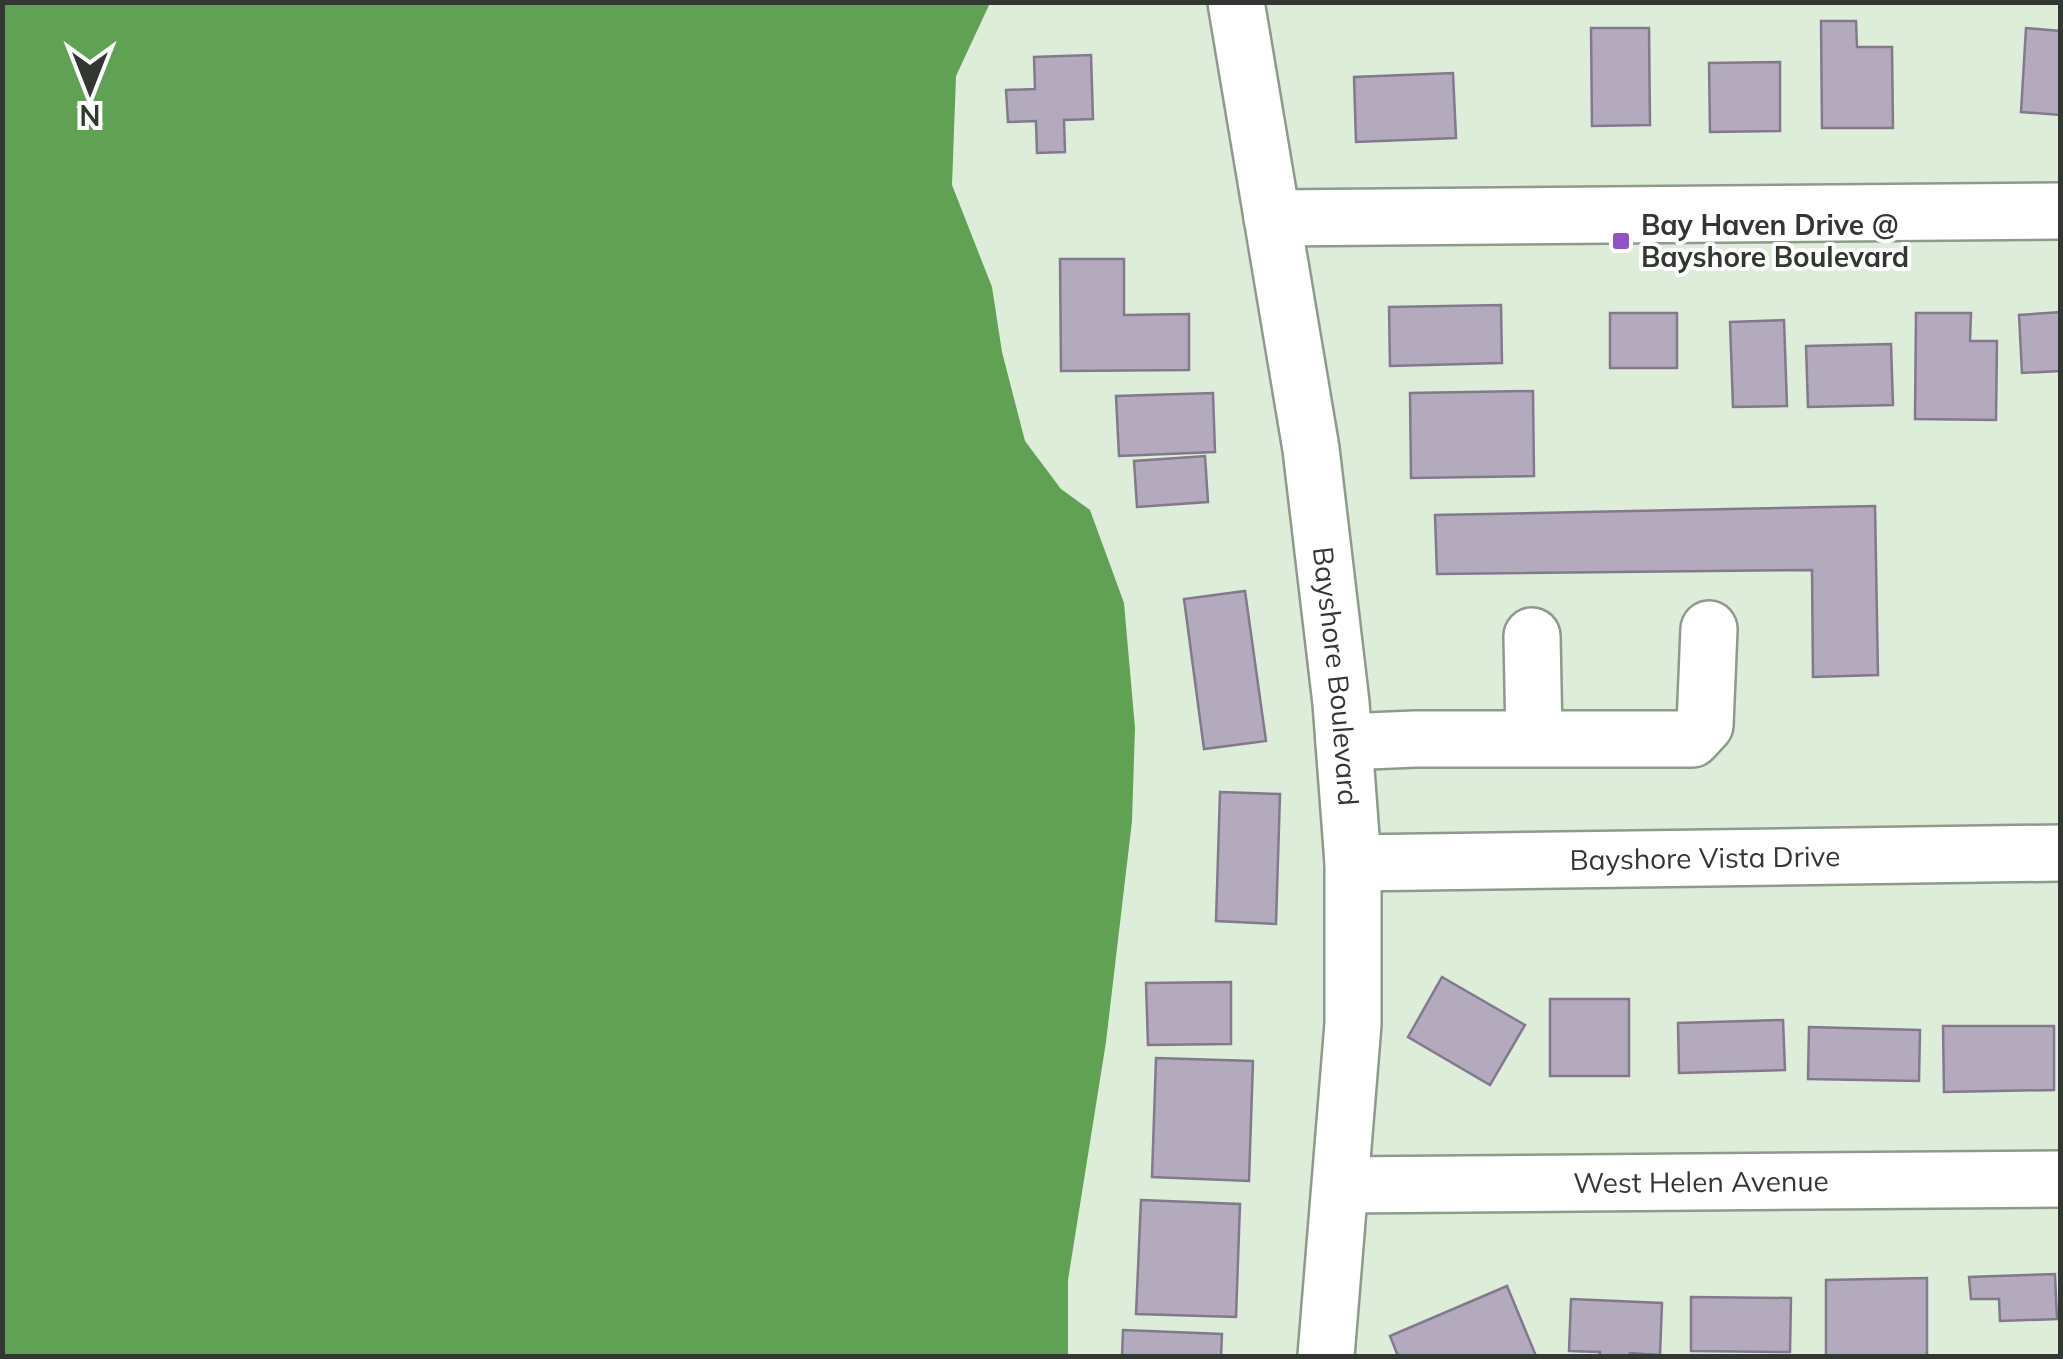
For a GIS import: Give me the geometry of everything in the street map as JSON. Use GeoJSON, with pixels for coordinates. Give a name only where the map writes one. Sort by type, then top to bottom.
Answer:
{"type":"FeatureCollection","features":[{"type":"Feature","properties":{"kind":"street","name":"Bayshore Boulevard"},"geometry":{"type":"LineString","coordinates":[[1236,2],[1311,448],[1344,742],[1353,864],[1353,1024],[1326,1356]]}},
{"type":"Feature","properties":{"kind":"street"},"geometry":{"type":"LineString","coordinates":[[1272,218],[2060,211]]}},
{"type":"Feature","properties":{"kind":"street"},"geometry":{"type":"LineString","coordinates":[[1344,742],[1414,738],[1692,738],[1705,725],[1709,629]]}},
{"type":"Feature","properties":{"kind":"street"},"geometry":{"type":"LineString","coordinates":[[1532,636],[1534,737]]}},
{"type":"Feature","properties":{"kind":"street","name":"Bayshore Vista Drive"},"geometry":{"type":"LineString","coordinates":[[1353,864],[2060,852]]}},
{"type":"Feature","properties":{"kind":"street","name":"West Helen Avenue"},"geometry":{"type":"LineString","coordinates":[[1341,1185],[2060,1179]]}},
{"type":"Feature","properties":{"kind":"shaded area"},"geometry":{"type":"Polygon","coordinates":[[[3,2],[990,3],[956,76],[952,185],[992,287],[1002,352],[1025,441],[1061,489],[1090,510],[1124,603],[1135,728],[1132,821],[1106,1042],[1068,1280],[1068,1356],[3,1356],[3,2]]]}},
{"type":"Feature","properties":{"kind":"building"},"geometry":{"type":"Polygon","coordinates":[[[1821,21],[1856,21],[1857,47],[1892,47],[1893,128],[1822,128],[1821,21]]]}},
{"type":"Feature","properties":{"kind":"building"},"geometry":{"type":"Polygon","coordinates":[[[1591,28],[1649,28],[1650,125],[1592,126],[1591,28]]]}},
{"type":"Feature","properties":{"kind":"building"},"geometry":{"type":"Polygon","coordinates":[[[2026,28],[2060,31],[2060,115],[2021,112],[2026,28]]]}},
{"type":"Feature","properties":{"kind":"building"},"geometry":{"type":"Polygon","coordinates":[[[1091,55],[1093,119],[1064,120],[1065,152],[1037,153],[1036,121],[1008,122],[1006,90],[1035,89],[1034,57],[1091,55]]]}},
{"type":"Feature","properties":{"kind":"building"},"geometry":{"type":"Polygon","coordinates":[[[1780,62],[1780,131],[1710,132],[1709,63],[1780,62]]]}},
{"type":"Feature","properties":{"kind":"building"},"geometry":{"type":"Polygon","coordinates":[[[1453,73],[1456,138],[1356,142],[1354,77],[1453,73]]]}},
{"type":"Feature","properties":{"kind":"building"},"geometry":{"type":"Polygon","coordinates":[[[1060,259],[1124,259],[1124,315],[1189,314],[1189,370],[1061,371],[1060,259]]]}},
{"type":"Feature","properties":{"kind":"building"},"geometry":{"type":"Polygon","coordinates":[[[1501,305],[1502,363],[1390,366],[1389,307],[1501,305]]]}},
{"type":"Feature","properties":{"kind":"building"},"geometry":{"type":"Polygon","coordinates":[[[2060,312],[2060,371],[2022,373],[2019,315],[2060,312]]]}},
{"type":"Feature","properties":{"kind":"building"},"geometry":{"type":"Polygon","coordinates":[[[1610,313],[1677,313],[1677,368],[1610,368],[1610,313]]]}},
{"type":"Feature","properties":{"kind":"building"},"geometry":{"type":"Polygon","coordinates":[[[1916,313],[1971,313],[1970,341],[1997,341],[1996,420],[1915,419],[1916,313]]]}},
{"type":"Feature","properties":{"kind":"building"},"geometry":{"type":"Polygon","coordinates":[[[1784,320],[1787,406],[1733,407],[1730,322],[1784,320]]]}},
{"type":"Feature","properties":{"kind":"building"},"geometry":{"type":"Polygon","coordinates":[[[1891,344],[1893,405],[1808,407],[1806,346],[1891,344]]]}},
{"type":"Feature","properties":{"kind":"building"},"geometry":{"type":"Polygon","coordinates":[[[1533,391],[1534,476],[1411,478],[1410,393],[1533,391]]]}},
{"type":"Feature","properties":{"kind":"building"},"geometry":{"type":"Polygon","coordinates":[[[1213,393],[1215,452],[1119,456],[1116,396],[1213,393]]]}},
{"type":"Feature","properties":{"kind":"building"},"geometry":{"type":"Polygon","coordinates":[[[1205,456],[1208,502],[1137,507],[1134,461],[1205,456]]]}},
{"type":"Feature","properties":{"kind":"building"},"geometry":{"type":"Polygon","coordinates":[[[1875,506],[1878,675],[1813,677],[1812,570],[1437,574],[1435,515],[1875,506]]]}},
{"type":"Feature","properties":{"kind":"building"},"geometry":{"type":"Polygon","coordinates":[[[1245,591],[1266,741],[1204,749],[1184,599],[1245,591]]]}},
{"type":"Feature","properties":{"kind":"building"},"geometry":{"type":"Polygon","coordinates":[[[1220,792],[1280,794],[1276,924],[1216,921],[1220,792]]]}},
{"type":"Feature","properties":{"kind":"building"},"geometry":{"type":"Polygon","coordinates":[[[1442,977],[1525,1025],[1490,1085],[1408,1037],[1442,977]]]}},
{"type":"Feature","properties":{"kind":"building"},"geometry":{"type":"Polygon","coordinates":[[[1231,982],[1231,1044],[1148,1045],[1146,983],[1231,982]]]}},
{"type":"Feature","properties":{"kind":"building"},"geometry":{"type":"Polygon","coordinates":[[[1550,999],[1629,999],[1629,1076],[1550,1076],[1550,999]]]}},
{"type":"Feature","properties":{"kind":"building"},"geometry":{"type":"Polygon","coordinates":[[[1783,1020],[1785,1070],[1679,1073],[1678,1023],[1783,1020]]]}},
{"type":"Feature","properties":{"kind":"building"},"geometry":{"type":"Polygon","coordinates":[[[1943,1026],[2054,1026],[2054,1090],[1944,1092],[1943,1026]]]}},
{"type":"Feature","properties":{"kind":"building"},"geometry":{"type":"Polygon","coordinates":[[[1809,1027],[1920,1030],[1919,1081],[1808,1079],[1809,1027]]]}},
{"type":"Feature","properties":{"kind":"building"},"geometry":{"type":"Polygon","coordinates":[[[1156,1058],[1253,1061],[1249,1181],[1152,1177],[1156,1058]]]}},
{"type":"Feature","properties":{"kind":"building"},"geometry":{"type":"Polygon","coordinates":[[[1141,1200],[1240,1204],[1236,1317],[1136,1314],[1141,1200]]]}},
{"type":"Feature","properties":{"kind":"building"},"geometry":{"type":"Polygon","coordinates":[[[2055,1274],[2057,1319],[2000,1321],[1999,1299],[1971,1299],[1969,1277],[2055,1274]]]}},
{"type":"Feature","properties":{"kind":"building"},"geometry":{"type":"Polygon","coordinates":[[[1927,1278],[1927,1356],[1826,1356],[1826,1280],[1927,1278]]]}},
{"type":"Feature","properties":{"kind":"building"},"geometry":{"type":"Polygon","coordinates":[[[1507,1286],[1536,1356],[1398,1356],[1390,1336],[1507,1286]]]}},
{"type":"Feature","properties":{"kind":"building"},"geometry":{"type":"Polygon","coordinates":[[[1691,1297],[1791,1298],[1790,1352],[1691,1351],[1691,1297]]]}},
{"type":"Feature","properties":{"kind":"building"},"geometry":{"type":"Polygon","coordinates":[[[1571,1299],[1662,1303],[1660,1355],[1599,1356],[1600,1352],[1569,1351],[1571,1299]]]}},
{"type":"Feature","properties":{"kind":"building"},"geometry":{"type":"Polygon","coordinates":[[[1123,1330],[1222,1334],[1221,1356],[1122,1356],[1123,1330]]]}},
{"type":"Feature","properties":{"kind":"place","name":"Bay Haven Drive @ Bayshore Boulevard"},"geometry":{"type":"Point","coordinates":[1621,241]}}]}
